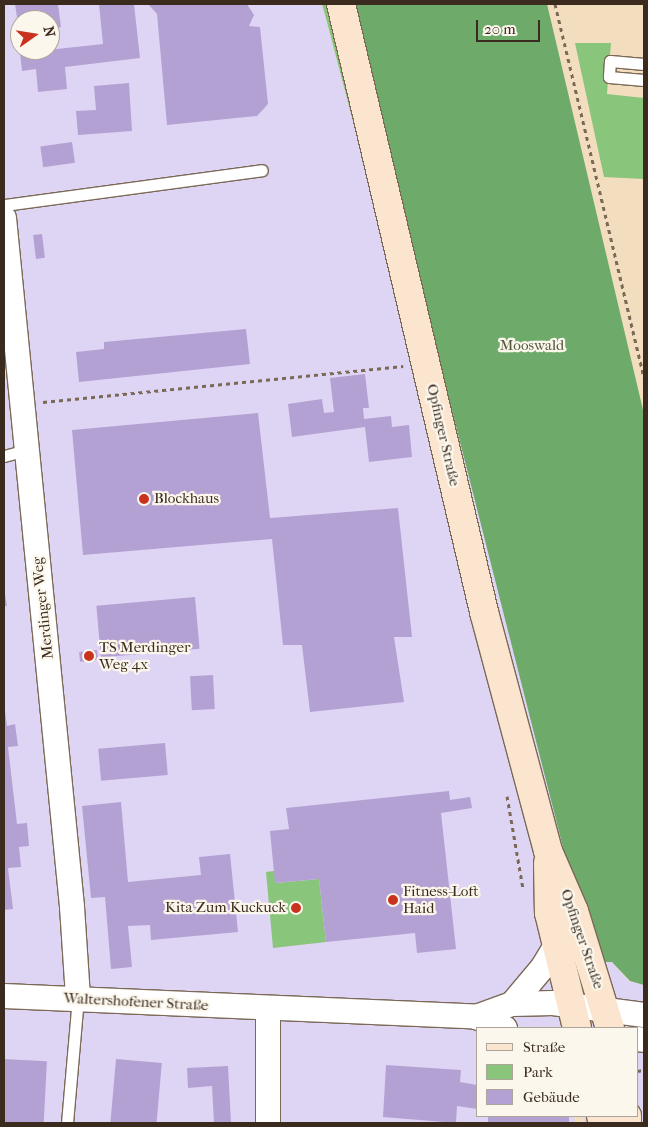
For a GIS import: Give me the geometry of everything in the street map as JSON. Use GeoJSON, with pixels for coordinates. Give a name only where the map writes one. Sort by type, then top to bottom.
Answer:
{"type":"FeatureCollection","features":[{"type":"Feature","properties":{"kind":"main road","name":"Opfinger Straße"},"geometry":{"type":"LineString","coordinates":[[344,8],[484,612],[548,851],[574,911],[608,1018]]}},
{"type":"Feature","properties":{"kind":"main road","name":"Opfinger Straße"},"geometry":{"type":"LineString","coordinates":[[548,851],[549,956],[574,1016]]}},
{"type":"Feature","properties":{"kind":"street","name":"Merdinger Weg"},"geometry":{"type":"LineString","coordinates":[[4,218],[78,998]]}},
{"type":"Feature","properties":{"kind":"street"},"geometry":{"type":"LineString","coordinates":[[512,1004],[549,956]]}},
{"type":"Feature","properties":{"kind":"street","name":"Waltershofener Straße"},"geometry":{"type":"LineString","coordinates":[[4,996],[476,1017],[502,1027]]}},
{"type":"Feature","properties":{"kind":"street","name":"Waltershofener Straße"},"geometry":{"type":"LineString","coordinates":[[476,1017],[512,1004],[574,1016],[608,1018],[644,1015]]}},
{"type":"Feature","properties":{"kind":"street"},"geometry":{"type":"LineString","coordinates":[[268,1009],[268,1123]]}},
{"type":"Feature","properties":{"kind":"lane"},"geometry":{"type":"LineString","coordinates":[[644,64],[610,61],[609,77],[644,80]]}},
{"type":"Feature","properties":{"kind":"lane"},"geometry":{"type":"LineString","coordinates":[[4,205],[262,170]]}},
{"type":"Feature","properties":{"kind":"lane"},"geometry":{"type":"LineString","coordinates":[[4,456],[27,450]]}},
{"type":"Feature","properties":{"kind":"lane"},"geometry":{"type":"LineString","coordinates":[[67,1123],[78,998]]}},
{"type":"Feature","properties":{"kind":"path"},"geometry":{"type":"LineString","coordinates":[[555,4],[644,378]]}},
{"type":"Feature","properties":{"kind":"path"},"geometry":{"type":"LineString","coordinates":[[21,405],[413,365]]}},
{"type":"Feature","properties":{"kind":"shaded area"},"geometry":{"type":"Polygon","coordinates":[[[4,4],[322,4],[373,197],[330,4],[356,4],[443,375],[612,962],[629,981],[644,985],[644,1123],[585,1123],[583,1117],[638,1117],[638,1027],[476,1027],[476,1117],[574,1117],[575,1123],[4,1123],[4,4]]]}},
{"type":"Feature","properties":{"kind":"green space"},"geometry":{"type":"Polygon","coordinates":[[[322,4],[330,4],[373,198],[327,22],[322,4]]]}},
{"type":"Feature","properties":{"kind":"green space","name":"Mooswald"},"geometry":{"type":"Polygon","coordinates":[[[356,4],[547,4],[644,414],[644,985],[630,981],[612,962],[601,962],[567,863],[443,375],[356,4]]]}},
{"type":"Feature","properties":{"kind":"green space"},"geometry":{"type":"Polygon","coordinates":[[[575,43],[611,43],[607,94],[644,98],[644,179],[604,177],[575,43]]]}},
{"type":"Feature","properties":{"kind":"green space","name":"Kita Zum Kuckuck"},"geometry":{"type":"Polygon","coordinates":[[[274,871],[276,883],[319,879],[326,942],[273,948],[266,872],[274,871]]]}},
{"type":"Feature","properties":{"kind":"building"},"geometry":{"type":"Polygon","coordinates":[[[15,4],[58,4],[59,10],[16,10],[15,4]]]}},
{"type":"Feature","properties":{"kind":"building"},"geometry":{"type":"Polygon","coordinates":[[[99,4],[134,4],[140,58],[65,67],[67,89],[38,92],[36,69],[22,71],[21,60],[60,60],[60,49],[103,44],[99,4]]]}},
{"type":"Feature","properties":{"kind":"building"},"geometry":{"type":"Polygon","coordinates":[[[148,4],[247,4],[254,15],[249,26],[260,27],[268,104],[257,116],[167,125],[157,14],[148,4]]]}},
{"type":"Feature","properties":{"kind":"building"},"geometry":{"type":"Polygon","coordinates":[[[129,83],[132,131],[78,135],[76,111],[96,110],[94,86],[129,83]]]}},
{"type":"Feature","properties":{"kind":"building"},"geometry":{"type":"Polygon","coordinates":[[[72,142],[75,163],[43,167],[40,146],[72,142]]]}},
{"type":"Feature","properties":{"kind":"building"},"geometry":{"type":"Polygon","coordinates":[[[42,234],[45,258],[36,259],[33,235],[42,234]]]}},
{"type":"Feature","properties":{"kind":"building"},"geometry":{"type":"Polygon","coordinates":[[[246,329],[250,364],[79,382],[76,352],[104,349],[104,342],[246,329]]]}},
{"type":"Feature","properties":{"kind":"building"},"geometry":{"type":"Polygon","coordinates":[[[365,374],[369,408],[363,408],[364,419],[391,416],[392,427],[409,425],[412,457],[369,462],[365,427],[292,437],[288,404],[322,399],[324,413],[334,412],[330,378],[365,374]]]}},
{"type":"Feature","properties":{"kind":"building"},"geometry":{"type":"Polygon","coordinates":[[[258,413],[270,518],[398,508],[412,637],[394,637],[404,702],[310,712],[302,645],[283,645],[272,539],[83,555],[72,430],[258,413]]]}},
{"type":"Feature","properties":{"kind":"building"},"geometry":{"type":"Polygon","coordinates":[[[4,589],[7,606],[4,606],[4,589]]]}},
{"type":"Feature","properties":{"kind":"building"},"geometry":{"type":"Polygon","coordinates":[[[195,597],[200,649],[101,657],[96,606],[195,597]]]}},
{"type":"Feature","properties":{"kind":"building","name":"TS Merdinger Weg 4x"},"geometry":{"type":"Polygon","coordinates":[[[97,650],[98,660],[80,662],[79,652],[97,650]]]}},
{"type":"Feature","properties":{"kind":"building"},"geometry":{"type":"Polygon","coordinates":[[[213,675],[215,709],[192,710],[190,676],[213,675]]]}},
{"type":"Feature","properties":{"kind":"building"},"geometry":{"type":"Polygon","coordinates":[[[5,711],[7,726],[15,724],[18,746],[8,747],[17,824],[27,823],[29,846],[19,847],[21,867],[8,868],[13,909],[4,910],[5,711]]]}},
{"type":"Feature","properties":{"kind":"building"},"geometry":{"type":"Polygon","coordinates":[[[165,743],[168,775],[101,781],[98,749],[165,743]]]}},
{"type":"Feature","properties":{"kind":"building","name":"Fitness-Loft Haid"},"geometry":{"type":"Polygon","coordinates":[[[449,791],[450,800],[470,797],[472,808],[441,813],[456,949],[417,953],[415,933],[326,942],[319,879],[275,883],[270,831],[289,829],[286,808],[449,791]]]}},
{"type":"Feature","properties":{"kind":"building"},"geometry":{"type":"Polygon","coordinates":[[[121,802],[128,882],[201,875],[199,857],[230,854],[238,932],[151,940],[150,925],[128,926],[132,967],[111,969],[105,897],[91,898],[82,806],[121,802]]]}},
{"type":"Feature","properties":{"kind":"building"},"geometry":{"type":"Polygon","coordinates":[[[4,1059],[47,1061],[44,1123],[4,1123],[4,1059]]]}},
{"type":"Feature","properties":{"kind":"building"},"geometry":{"type":"Polygon","coordinates":[[[116,1059],[162,1063],[157,1123],[110,1123],[116,1059]]]}},
{"type":"Feature","properties":{"kind":"building"},"geometry":{"type":"Polygon","coordinates":[[[386,1065],[461,1070],[460,1082],[476,1085],[476,1109],[457,1106],[456,1123],[383,1117],[386,1065]]]}},
{"type":"Feature","properties":{"kind":"building"},"geometry":{"type":"Polygon","coordinates":[[[228,1066],[231,1123],[214,1123],[212,1086],[188,1088],[187,1068],[228,1066]]]}},
{"type":"Feature","properties":{"kind":"building"},"geometry":{"type":"Polygon","coordinates":[[[488,1117],[569,1117],[569,1123],[488,1123],[488,1117]]]}},
{"type":"Feature","properties":{"kind":"place","name":"Blockhaus"},"geometry":{"type":"Point","coordinates":[144,499]}},
{"type":"Feature","properties":{"kind":"place","name":"TS Merdinger Weg 4x"},"geometry":{"type":"Point","coordinates":[89,656]}},
{"type":"Feature","properties":{"kind":"place","name":"Fitness-Loft Haid"},"geometry":{"type":"Point","coordinates":[393,900]}},
{"type":"Feature","properties":{"kind":"place","name":"Kita Zum Kuckuck"},"geometry":{"type":"Point","coordinates":[296,908]}}]}
